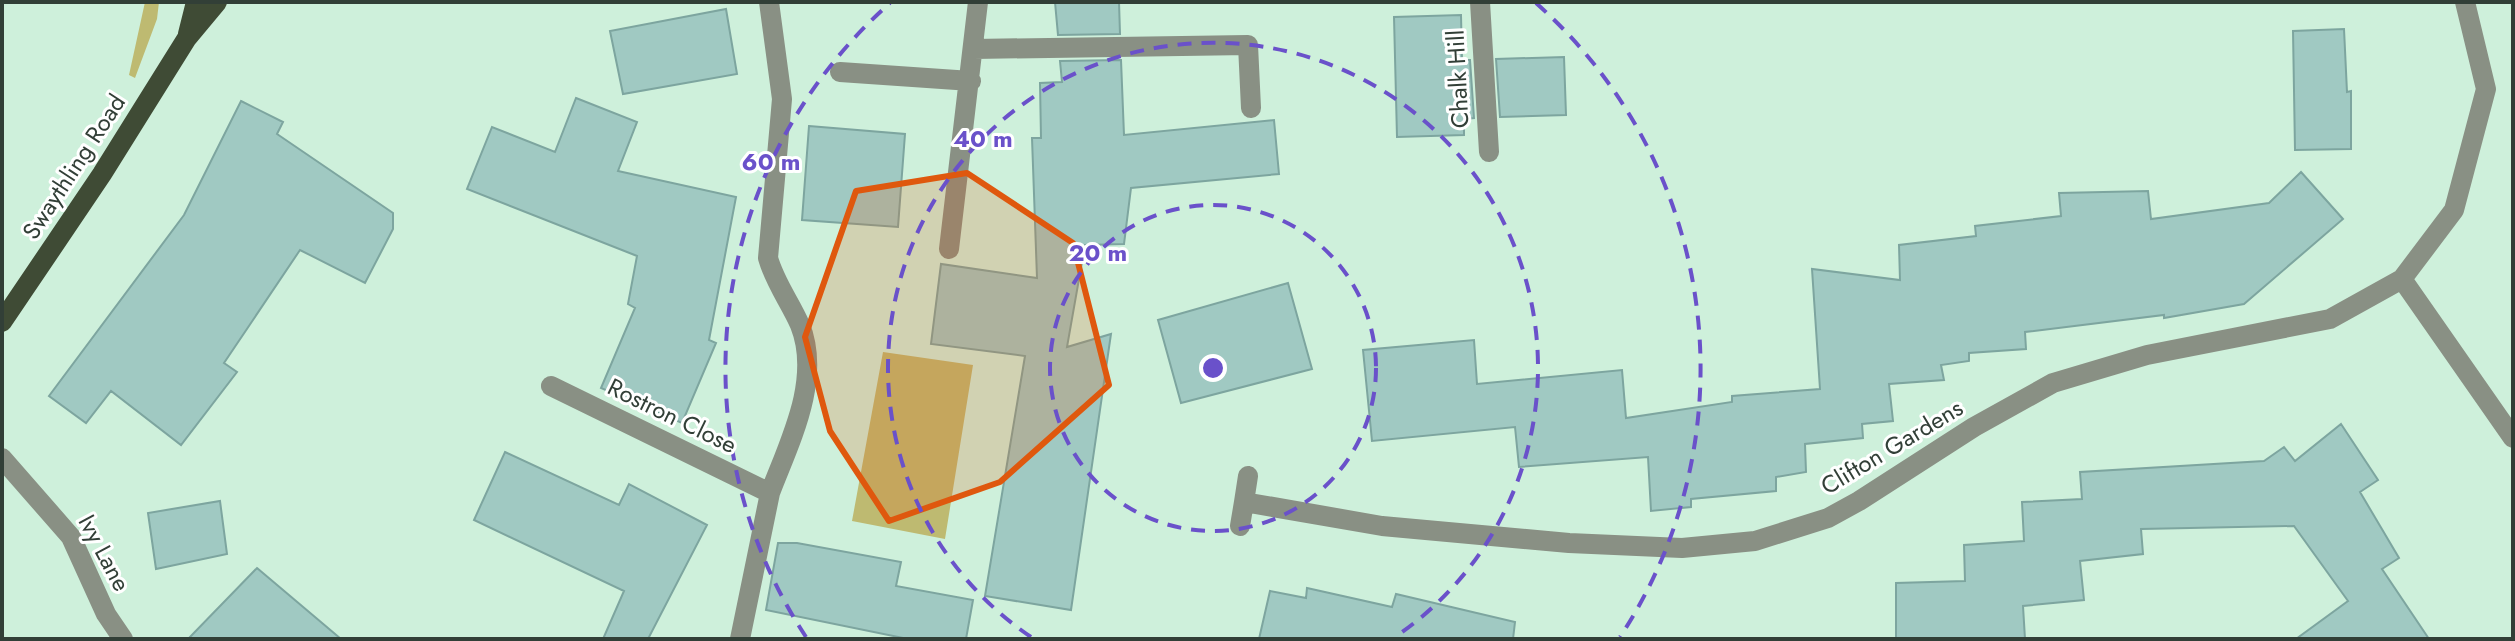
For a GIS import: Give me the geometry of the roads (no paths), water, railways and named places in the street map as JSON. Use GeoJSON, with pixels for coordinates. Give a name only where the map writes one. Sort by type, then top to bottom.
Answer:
{"type":"FeatureCollection","features":[{"type":"Feature","properties":{"kind":"main road","name":"Swaythling Road"},"geometry":{"type":"LineString","coordinates":[[187,38],[196,2]]}},
{"type":"Feature","properties":{"kind":"main road","name":"Swaythling Road"},"geometry":{"type":"LineString","coordinates":[[2,322],[102,174],[187,38],[217,2]]}},
{"type":"Feature","properties":{"kind":"street"},"geometry":{"type":"LineString","coordinates":[[740,639],[770,493],[794,433],[807,380],[801,328],[775,282],[768,258],[782,99],[769,2]]}},
{"type":"Feature","properties":{"kind":"street"},"geometry":{"type":"LineString","coordinates":[[949,249],[978,2]]}},
{"type":"Feature","properties":{"kind":"street","name":"Chalk Hill"},"geometry":{"type":"LineString","coordinates":[[1480,2],[1489,152]]}},
{"type":"Feature","properties":{"kind":"street","name":"Clifton Gardens"},"geometry":{"type":"LineString","coordinates":[[1244,502],[1382,526],[1569,543],[1682,548],[1755,541],[1838,512],[2053,383],[2147,355],[2330,319],[2402,279],[2454,210],[2486,89],[2465,2]]}},
{"type":"Feature","properties":{"kind":"street"},"geometry":{"type":"LineString","coordinates":[[974,49],[1248,45],[1251,108]]}},
{"type":"Feature","properties":{"kind":"street"},"geometry":{"type":"LineString","coordinates":[[840,72],[971,81]]}},
{"type":"Feature","properties":{"kind":"street"},"geometry":{"type":"LineString","coordinates":[[2402,279],[2513,438]]}},
{"type":"Feature","properties":{"kind":"street","name":"Rostron Close"},"geometry":{"type":"LineString","coordinates":[[551,386],[770,493]]}},
{"type":"Feature","properties":{"kind":"street","name":"Ivy Lane"},"geometry":{"type":"LineString","coordinates":[[2,458],[71,537],[106,614],[123,639]]}},
{"type":"Feature","properties":{"kind":"street"},"geometry":{"type":"LineString","coordinates":[[1240,526],[1248,476]]}}]}
